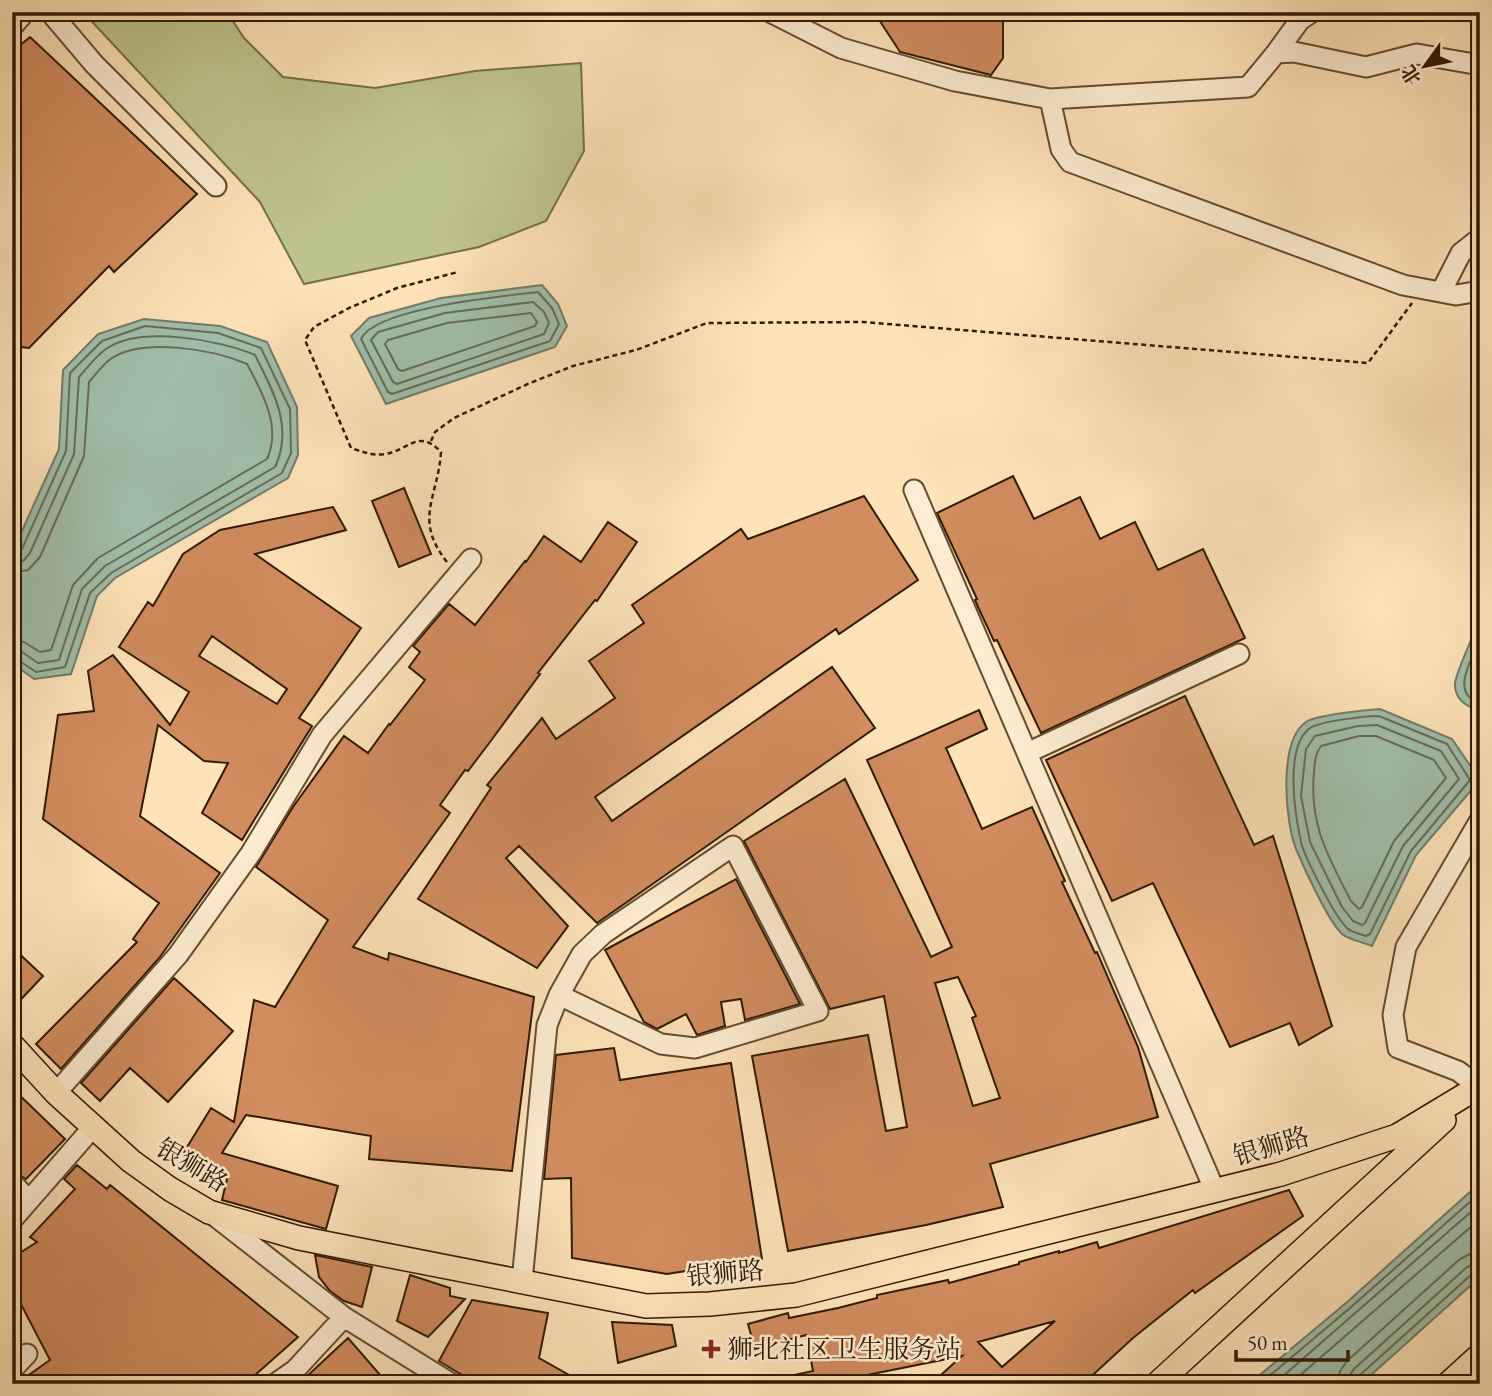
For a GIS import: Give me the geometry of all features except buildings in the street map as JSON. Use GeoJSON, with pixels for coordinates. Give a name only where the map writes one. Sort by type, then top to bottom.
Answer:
{"type":"FeatureCollection","features":[{"type":"Feature","properties":{"kind":"main road","name":"银狮路"},"geometry":{"type":"LineString","coordinates":[[12,1045],[56,1093],[131,1161],[209,1212],[299,1238],[646,1306],[710,1304],[796,1295],[1281,1174],[1396,1136],[1480,1086]]}},
{"type":"Feature","properties":{"kind":"main road"},"geometry":{"type":"LineString","coordinates":[[1157,1384],[1480,1086]]}},
{"type":"Feature","properties":{"kind":"main road"},"geometry":{"type":"LineString","coordinates":[[1448,1384],[1480,1355]]}},
{"type":"Feature","properties":{"kind":"street"},"geometry":{"type":"LineString","coordinates":[[12,27],[24,12]]}},
{"type":"Feature","properties":{"kind":"street"},"geometry":{"type":"LineString","coordinates":[[50,12],[94,64],[216,186]]}},
{"type":"Feature","properties":{"kind":"street"},"geometry":{"type":"LineString","coordinates":[[770,12],[841,48],[955,80],[1050,99],[1248,87],[1300,20],[1312,12]]}},
{"type":"Feature","properties":{"kind":"street"},"geometry":{"type":"LineString","coordinates":[[1276,53],[1294,52],[1366,67],[1417,54],[1480,65]]}},
{"type":"Feature","properties":{"kind":"street"},"geometry":{"type":"LineString","coordinates":[[1050,99],[1061,149],[1070,162],[1403,285],[1455,295],[1480,291]]}},
{"type":"Feature","properties":{"kind":"street"},"geometry":{"type":"LineString","coordinates":[[1432,291],[1461,253],[1480,238]]}},
{"type":"Feature","properties":{"kind":"street"},"geometry":{"type":"LineString","coordinates":[[914,490],[1215,1191]]}},
{"type":"Feature","properties":{"kind":"street"},"geometry":{"type":"LineString","coordinates":[[56,1093],[178,955],[251,853],[322,735],[471,559]]}},
{"type":"Feature","properties":{"kind":"street"},"geometry":{"type":"LineString","coordinates":[[1027,753],[1239,654]]}},
{"type":"Feature","properties":{"kind":"street"},"geometry":{"type":"LineString","coordinates":[[1480,820],[1406,947],[1393,1016],[1398,1048],[1458,1071],[1480,1086]]}},
{"type":"Feature","properties":{"kind":"street"},"geometry":{"type":"LineString","coordinates":[[522,1281],[547,1025],[559,995],[582,954],[603,934],[733,846],[818,1011],[695,1048],[661,1044],[559,995]]}},
{"type":"Feature","properties":{"kind":"street"},"geometry":{"type":"LineString","coordinates":[[12,1220],[94,1126]]}},
{"type":"Feature","properties":{"kind":"street"},"geometry":{"type":"LineString","coordinates":[[12,1183],[29,1200]]}},
{"type":"Feature","properties":{"kind":"street"},"geometry":{"type":"LineString","coordinates":[[209,1212],[344,1317],[452,1384]]}},
{"type":"Feature","properties":{"kind":"street"},"geometry":{"type":"LineString","coordinates":[[275,1384],[295,1370],[344,1317]]}},
{"type":"Feature","properties":{"kind":"street"},"geometry":{"type":"LineString","coordinates":[[12,1370],[27,1354]]}},
{"type":"Feature","properties":{"kind":"path"},"geometry":{"type":"LineString","coordinates":[[458,272],[397,288],[349,308],[314,327],[305,340],[351,448],[369,455],[386,454],[421,440],[431,441],[441,452],[440,472],[432,497],[428,524],[436,548],[458,575]]}},
{"type":"Feature","properties":{"kind":"path"},"geometry":{"type":"LineString","coordinates":[[431,441],[435,432],[454,418],[530,383],[573,366],[636,350],[707,323],[863,322],[1368,362],[1432,291]]}},
{"type":"Feature","properties":{"kind":"green space"},"geometry":{"type":"Polygon","coordinates":[[[83,12],[227,12],[244,38],[283,77],[375,88],[475,71],[581,63],[584,151],[546,221],[479,247],[304,284],[260,202],[83,12]]]}},
{"type":"Feature","properties":{"kind":"water"},"geometry":{"type":"Polygon","coordinates":[[[542,285],[558,304],[567,326],[555,347],[386,404],[351,336],[369,318],[441,298],[542,285]]]}},
{"type":"Feature","properties":{"kind":"water"},"geometry":{"type":"Polygon","coordinates":[[[144,319],[220,326],[267,342],[297,407],[298,455],[288,478],[115,578],[97,596],[71,674],[34,679],[12,663],[12,553],[59,449],[63,370],[98,334],[144,319]]]}},
{"type":"Feature","properties":{"kind":"water"},"geometry":{"type":"Polygon","coordinates":[[[1480,619],[1480,711],[1462,702],[1455,683],[1480,619]]]}},
{"type":"Feature","properties":{"kind":"water"},"geometry":{"type":"Polygon","coordinates":[[[1380,709],[1452,739],[1480,780],[1416,855],[1372,946],[1342,934],[1317,894],[1292,836],[1286,782],[1291,746],[1297,732],[1306,722],[1330,715],[1380,709]]]}},
{"type":"Feature","properties":{"kind":"water"},"geometry":{"type":"Polygon","coordinates":[[[1480,1183],[1480,1277],[1361,1384],[1249,1384],[1346,1303],[1480,1183]]]}},
{"type":"Feature","properties":{"kind":"place","name":"狮北社区卫生服务站"},"geometry":{"type":"Point","coordinates":[711,1349]}}]}
